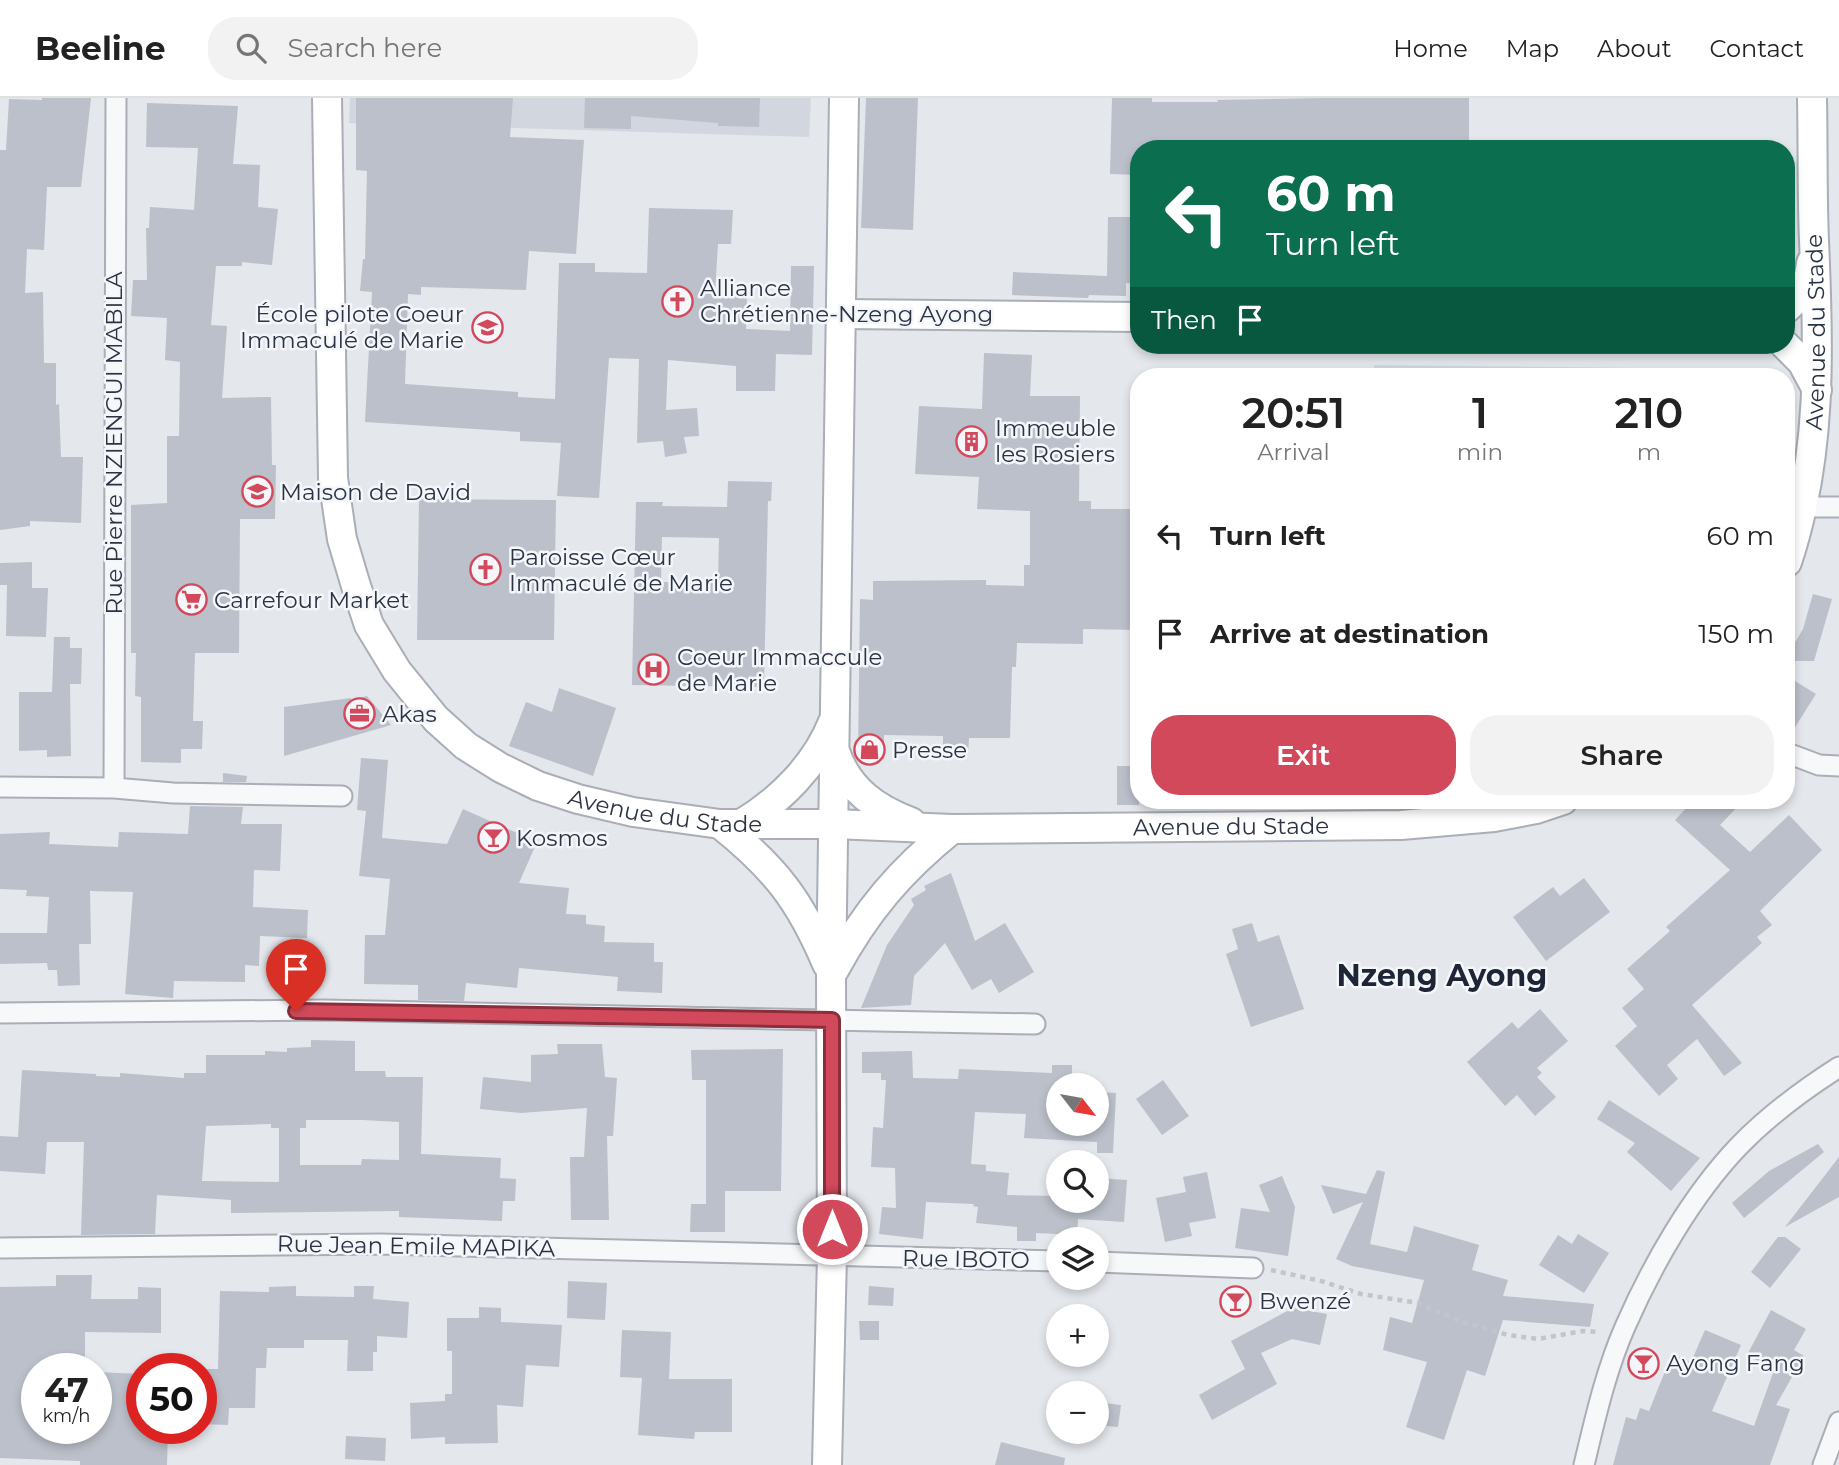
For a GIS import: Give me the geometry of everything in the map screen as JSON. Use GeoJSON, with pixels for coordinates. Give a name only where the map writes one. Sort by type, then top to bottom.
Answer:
{"type":"FeatureCollection","features":[{"type":"Feature","properties":{"kind":"main road","name":"Avenue du Stade"},"geometry":{"type":"LineString","coordinates":[[327,98],[332,478],[342,539],[369,625],[397,671],[436,719],[466,746],[501,768],[538,786],[578,799],[633,812],[731,824],[938,828],[1401,825],[1494,817],[1536,809]]}},
{"type":"Feature","properties":{"kind":"main road"},"geometry":{"type":"LineString","coordinates":[[827,1465],[832,1255],[831,975],[844,98]]}},
{"type":"Feature","properties":{"kind":"main road","name":"Avenue du Stade"},"geometry":{"type":"LineString","coordinates":[[1795,536],[1804,507],[1814,418],[1828,395],[1829,332],[1814,239],[1812,98]]}},
{"type":"Feature","properties":{"kind":"main road"},"geometry":{"type":"LineString","coordinates":[[1795,298],[1809,283],[1814,239],[1839,257]]}},
{"type":"Feature","properties":{"kind":"main road"},"geometry":{"type":"LineString","coordinates":[[842,314],[1130,317]]}},
{"type":"Feature","properties":{"kind":"main road"},"geometry":{"type":"LineString","coordinates":[[1795,330],[1829,332]]}},
{"type":"Feature","properties":{"kind":"main road"},"geometry":{"type":"LineString","coordinates":[[1794,354],[1828,395]]}},
{"type":"Feature","properties":{"kind":"main road"},"geometry":{"type":"LineString","coordinates":[[831,975],[809,922],[796,901],[731,824],[770,805],[804,769],[828,735],[836,716]]}},
{"type":"Feature","properties":{"kind":"main road"},"geometry":{"type":"LineString","coordinates":[[831,975],[853,935],[938,828],[904,820],[865,798],[852,786],[835,751]]}},
{"type":"Feature","properties":{"kind":"street","name":"Rue Pierre NZIENGUI MABILA"},"geometry":{"type":"LineString","coordinates":[[114,788],[116,98]]}},
{"type":"Feature","properties":{"kind":"street"},"geometry":{"type":"LineString","coordinates":[[1804,507],[1839,507]]}},
{"type":"Feature","properties":{"kind":"street"},"geometry":{"type":"LineString","coordinates":[[1795,756],[1819,765],[1839,766]]}},
{"type":"Feature","properties":{"kind":"street"},"geometry":{"type":"LineString","coordinates":[[0,786],[342,796]]}},
{"type":"Feature","properties":{"kind":"street"},"geometry":{"type":"LineString","coordinates":[[0,1013],[323,1010],[1035,1024]]}},
{"type":"Feature","properties":{"kind":"street"},"geometry":{"type":"LineString","coordinates":[[1584,1465],[1622,1335],[1667,1245],[1719,1170],[1738,1148],[1787,1102],[1839,1067]]}},
{"type":"Feature","properties":{"kind":"street","name":"Rue Jean Emile MAPIKA"},"geometry":{"type":"LineString","coordinates":[[0,1248],[381,1244],[832,1255]]}},
{"type":"Feature","properties":{"kind":"street","name":"Rue IBOTO"},"geometry":{"type":"LineString","coordinates":[[832,1255],[1046,1261]]}},
{"type":"Feature","properties":{"kind":"street"},"geometry":{"type":"LineString","coordinates":[[1109,1262],[1253,1268]]}},
{"type":"Feature","properties":{"kind":"street"},"geometry":{"type":"LineString","coordinates":[[1823,1465],[1839,1422]]}},
{"type":"Feature","properties":{"kind":"path"},"geometry":{"type":"LineString","coordinates":[[1253,1268],[1321,1281],[1387,1300],[1419,1303],[1460,1321],[1523,1338],[1552,1338],[1564,1333],[1583,1331],[1622,1335]]}},
{"type":"Feature","properties":{"kind":"shaded area"},"geometry":{"type":"Polygon","coordinates":[[[350,98],[811,98],[809,137],[349,123],[350,98]]]}},
{"type":"Feature","properties":{"kind":"shaded area"},"geometry":{"type":"Polygon","coordinates":[[[1374,365],[1638,368],[1374,368],[1374,365]]]}},
{"type":"Feature","properties":{"kind":"building"},"geometry":{"type":"Polygon","coordinates":[[[91,98],[81,187],[47,187],[44,250],[27,249],[25,293],[43,292],[44,363],[56,363],[56,405],[59,404],[61,457],[83,457],[81,523],[30,521],[30,526],[0,530],[0,150],[6,150],[9,99],[91,98]]]}},
{"type":"Feature","properties":{"kind":"building"},"geometry":{"type":"Polygon","coordinates":[[[356,98],[513,98],[510,137],[584,140],[576,254],[529,251],[526,290],[421,287],[421,295],[408,294],[405,384],[518,392],[518,397],[555,399],[559,263],[595,263],[595,272],[647,273],[649,208],[733,210],[731,244],[718,244],[715,292],[747,293],[746,329],[790,331],[791,266],[814,266],[812,355],[776,354],[775,391],[736,391],[736,366],[668,360],[666,410],[697,408],[699,436],[684,437],[687,453],[665,457],[663,441],[637,443],[639,359],[609,358],[599,498],[557,496],[561,443],[520,441],[520,432],[365,422],[372,292],[360,291],[365,259],[367,171],[356,170],[356,98]]]}},
{"type":"Feature","properties":{"kind":"building"},"geometry":{"type":"Polygon","coordinates":[[[585,98],[760,98],[759,127],[718,126],[718,123],[631,116],[631,129],[584,128],[585,98]]]}},
{"type":"Feature","properties":{"kind":"building"},"geometry":{"type":"Polygon","coordinates":[[[866,98],[918,98],[913,230],[861,228],[866,98]]]}},
{"type":"Feature","properties":{"kind":"building"},"geometry":{"type":"Polygon","coordinates":[[[1112,98],[1152,98],[1152,102],[1218,102],[1217,100],[1323,98],[1469,98],[1469,140],[1130,140],[1130,175],[1110,174],[1112,98]]]}},
{"type":"Feature","properties":{"kind":"building"},"geometry":{"type":"Polygon","coordinates":[[[147,103],[238,106],[233,164],[260,165],[258,207],[278,209],[272,265],[242,262],[242,266],[216,266],[211,325],[227,326],[222,398],[271,397],[272,465],[276,465],[275,519],[240,519],[239,653],[195,653],[193,721],[203,721],[202,749],[181,749],[181,763],[141,762],[141,697],[135,696],[136,653],[131,653],[131,505],[167,503],[167,436],[179,436],[180,362],[165,360],[167,318],[131,316],[133,280],[147,280],[146,228],[149,228],[150,207],[194,210],[198,148],[146,147],[147,103]]]}},
{"type":"Feature","properties":{"kind":"building"},"geometry":{"type":"Polygon","coordinates":[[[1108,217],[1130,217],[1130,283],[1126,283],[1126,296],[1089,295],[1088,298],[1012,295],[1013,272],[1107,276],[1108,217]]]}},
{"type":"Feature","properties":{"kind":"building"},"geometry":{"type":"Polygon","coordinates":[[[984,353],[1032,355],[1030,396],[1080,396],[1079,501],[1091,501],[1091,509],[1130,509],[1130,630],[1083,629],[1083,644],[1017,643],[1016,667],[1012,667],[1010,738],[969,738],[968,756],[943,755],[943,736],[884,735],[884,759],[858,759],[860,599],[873,600],[873,581],[986,580],[986,585],[1024,586],[1024,565],[1030,565],[1030,511],[977,509],[979,477],[915,474],[919,406],[982,409],[984,353]]]}},
{"type":"Feature","properties":{"kind":"building"},"geometry":{"type":"Polygon","coordinates":[[[728,481],[772,482],[771,501],[768,501],[764,687],[632,685],[636,502],[663,502],[662,506],[727,507],[728,481]],[[662,537],[661,582],[718,583],[719,538],[662,537]]]}},
{"type":"Feature","properties":{"kind":"building","name":"Paroisse Cœur Immaculé de Marie"},"geometry":{"type":"Polygon","coordinates":[[[419,499],[556,500],[554,640],[417,640],[419,499]]]}},
{"type":"Feature","properties":{"kind":"building"},"geometry":{"type":"Polygon","coordinates":[[[32,562],[32,588],[48,588],[46,637],[6,636],[7,585],[0,585],[0,563],[32,562]]]}},
{"type":"Feature","properties":{"kind":"building"},"geometry":{"type":"Polygon","coordinates":[[[1813,594],[1832,599],[1814,661],[1795,661],[1795,642],[1803,629],[1813,594]]]}},
{"type":"Feature","properties":{"kind":"building"},"geometry":{"type":"Polygon","coordinates":[[[54,637],[70,637],[70,648],[82,648],[81,684],[70,684],[71,756],[47,757],[47,750],[19,751],[19,692],[52,692],[54,637]]]}},
{"type":"Feature","properties":{"kind":"building"},"geometry":{"type":"Polygon","coordinates":[[[1795,681],[1816,694],[1795,727],[1795,681]]]}},
{"type":"Feature","properties":{"kind":"building"},"geometry":{"type":"Polygon","coordinates":[[[559,688],[616,708],[593,776],[509,746],[526,702],[552,712],[559,688]]]}},
{"type":"Feature","properties":{"kind":"building"},"geometry":{"type":"Polygon","coordinates":[[[367,696],[391,725],[284,756],[284,707],[367,696]]]}},
{"type":"Feature","properties":{"kind":"building"},"geometry":{"type":"Polygon","coordinates":[[[361,758],[388,760],[382,838],[447,844],[463,809],[537,842],[519,883],[569,888],[566,914],[586,915],[586,924],[605,926],[604,942],[654,943],[654,962],[663,962],[662,993],[617,991],[618,977],[519,968],[517,988],[466,983],[464,1001],[418,1000],[418,985],[364,984],[365,935],[385,935],[390,879],[359,876],[366,811],[357,810],[361,758]]]}},
{"type":"Feature","properties":{"kind":"building"},"geometry":{"type":"Polygon","coordinates":[[[1117,766],[1130,766],[1130,805],[1117,805],[1117,766]]]}},
{"type":"Feature","properties":{"kind":"building"},"geometry":{"type":"Polygon","coordinates":[[[223,773],[247,776],[246,782],[223,782],[223,773]]]}},
{"type":"Feature","properties":{"kind":"building"},"geometry":{"type":"Polygon","coordinates":[[[190,806],[243,807],[241,824],[282,824],[280,871],[254,870],[253,907],[308,910],[307,938],[260,936],[259,966],[245,965],[245,982],[174,981],[173,998],[125,994],[133,892],[90,891],[91,944],[79,944],[80,985],[58,986],[57,970],[48,970],[47,963],[0,964],[0,933],[47,933],[49,897],[26,896],[27,890],[0,889],[0,834],[50,832],[49,844],[118,847],[119,832],[188,834],[190,806]]]}},
{"type":"Feature","properties":{"kind":"building"},"geometry":{"type":"Polygon","coordinates":[[[1685,809],[1735,809],[1720,825],[1750,852],[1789,815],[1822,850],[1760,911],[1772,925],[1757,937],[1762,943],[1692,1005],[1742,1063],[1724,1076],[1697,1039],[1667,1065],[1678,1079],[1659,1096],[1615,1046],[1637,1026],[1622,1008],[1644,989],[1627,969],[1670,931],[1666,927],[1730,870],[1675,820],[1685,809]]]}},
{"type":"Feature","properties":{"kind":"building"},"geometry":{"type":"Polygon","coordinates":[[[951,873],[975,941],[1005,923],[1034,972],[999,993],[991,979],[972,990],[945,943],[914,976],[911,1005],[861,1008],[887,945],[914,905],[911,899],[926,890],[924,886],[951,873]]]}},
{"type":"Feature","properties":{"kind":"building"},"geometry":{"type":"Polygon","coordinates":[[[1584,878],[1610,912],[1546,961],[1513,917],[1553,887],[1560,896],[1584,878]]]}},
{"type":"Feature","properties":{"kind":"building"},"geometry":{"type":"Polygon","coordinates":[[[1252,923],[1258,942],[1279,935],[1304,1009],[1251,1027],[1226,954],[1238,949],[1232,929],[1252,923]]]}},
{"type":"Feature","properties":{"kind":"building"},"geometry":{"type":"Polygon","coordinates":[[[1540,1009],[1568,1041],[1537,1068],[1542,1073],[1537,1077],[1556,1097],[1535,1116],[1517,1095],[1505,1106],[1467,1062],[1512,1022],[1518,1029],[1540,1009]]]}},
{"type":"Feature","properties":{"kind":"building"},"geometry":{"type":"Polygon","coordinates":[[[311,1040],[355,1041],[355,1071],[385,1071],[386,1077],[423,1077],[421,1154],[501,1158],[500,1178],[516,1179],[515,1201],[503,1201],[502,1221],[399,1217],[399,1211],[231,1213],[231,1200],[157,1195],[155,1234],[81,1235],[84,1142],[47,1142],[45,1174],[0,1171],[0,1136],[18,1137],[22,1070],[96,1076],[120,1077],[120,1073],[184,1078],[184,1073],[206,1073],[206,1055],[265,1055],[265,1051],[287,1052],[287,1048],[311,1047],[311,1040]],[[306,1120],[306,1128],[300,1128],[300,1165],[361,1165],[362,1159],[399,1160],[399,1122],[306,1120]],[[271,1124],[206,1126],[202,1181],[279,1182],[279,1128],[271,1128],[271,1124]]]}},
{"type":"Feature","properties":{"kind":"building"},"geometry":{"type":"Polygon","coordinates":[[[557,1044],[602,1044],[605,1077],[617,1078],[613,1136],[607,1136],[609,1220],[571,1220],[570,1157],[584,1157],[587,1108],[521,1113],[480,1109],[483,1077],[531,1082],[531,1055],[558,1054],[557,1044]]]}},
{"type":"Feature","properties":{"kind":"building"},"geometry":{"type":"Polygon","coordinates":[[[783,1049],[781,1191],[725,1191],[725,1232],[690,1232],[691,1204],[706,1204],[706,1080],[692,1080],[691,1050],[783,1049]]]}},
{"type":"Feature","properties":{"kind":"building"},"geometry":{"type":"Polygon","coordinates":[[[912,1051],[913,1078],[958,1079],[959,1069],[1052,1073],[1046,1073],[1046,1136],[1110,1136],[1110,1093],[1116,1093],[1113,1153],[1109,1153],[1109,1150],[1097,1150],[1097,1142],[1024,1138],[1026,1114],[975,1112],[971,1164],[986,1165],[986,1171],[1009,1173],[1007,1195],[1046,1196],[1046,1213],[1109,1213],[1109,1179],[1127,1180],[1124,1222],[1078,1219],[1078,1227],[1046,1227],[1046,1233],[1036,1233],[1036,1241],[1017,1241],[1017,1227],[976,1223],[978,1207],[973,1206],[974,1204],[926,1202],[923,1239],[879,1234],[882,1207],[896,1208],[895,1168],[871,1167],[873,1127],[883,1128],[886,1080],[881,1080],[881,1073],[862,1073],[862,1052],[912,1051]]]}},
{"type":"Feature","properties":{"kind":"building"},"geometry":{"type":"Polygon","coordinates":[[[1052,1065],[1072,1065],[1072,1073],[1052,1073],[1052,1065]]]}},
{"type":"Feature","properties":{"kind":"building"},"geometry":{"type":"Polygon","coordinates":[[[1163,1080],[1189,1116],[1162,1135],[1136,1099],[1163,1080]]]}},
{"type":"Feature","properties":{"kind":"building"},"geometry":{"type":"Polygon","coordinates":[[[1609,1100],[1700,1158],[1671,1191],[1627,1152],[1635,1143],[1597,1119],[1609,1100]]]}},
{"type":"Feature","properties":{"kind":"building"},"geometry":{"type":"Polygon","coordinates":[[[1818,1144],[1824,1152],[1744,1218],[1732,1203],[1769,1171],[1818,1144]]]}},
{"type":"Feature","properties":{"kind":"building"},"geometry":{"type":"Polygon","coordinates":[[[1839,1157],[1839,1197],[1785,1227],[1839,1157]]]}},
{"type":"Feature","properties":{"kind":"building"},"geometry":{"type":"Polygon","coordinates":[[[1377,1170],[1385,1172],[1370,1244],[1407,1252],[1414,1226],[1479,1245],[1472,1270],[1508,1280],[1503,1296],[1594,1304],[1590,1327],[1503,1320],[1485,1376],[1467,1370],[1444,1440],[1406,1427],[1427,1362],[1383,1350],[1390,1317],[1412,1323],[1424,1280],[1352,1266],[1336,1259],[1363,1202],[1333,1214],[1321,1185],[1366,1194],[1377,1170]]]}},
{"type":"Feature","properties":{"kind":"building"},"geometry":{"type":"Polygon","coordinates":[[[1207,1172],[1216,1218],[1189,1223],[1192,1236],[1165,1242],[1156,1198],[1186,1192],[1183,1177],[1207,1172]]]}},
{"type":"Feature","properties":{"kind":"building"},"geometry":{"type":"Polygon","coordinates":[[[1282,1176],[1295,1207],[1288,1256],[1235,1248],[1241,1208],[1270,1212],[1259,1185],[1282,1176]]]}},
{"type":"Feature","properties":{"kind":"building"},"geometry":{"type":"Polygon","coordinates":[[[1578,1234],[1609,1253],[1584,1293],[1539,1265],[1558,1235],[1572,1244],[1578,1234]]]}},
{"type":"Feature","properties":{"kind":"building"},"geometry":{"type":"Polygon","coordinates":[[[1778,1237],[1785,1237],[1801,1249],[1770,1288],[1751,1272],[1778,1237]]]}},
{"type":"Feature","properties":{"kind":"building"},"geometry":{"type":"Polygon","coordinates":[[[56,1275],[92,1275],[91,1299],[138,1299],[138,1287],[161,1288],[161,1333],[85,1332],[85,1353],[21,1353],[21,1444],[112,1444],[112,1373],[126,1373],[126,1444],[168,1444],[167,1465],[80,1465],[80,1461],[0,1458],[0,1287],[56,1286],[56,1275]]]}},
{"type":"Feature","properties":{"kind":"building"},"geometry":{"type":"Polygon","coordinates":[[[568,1281],[607,1283],[605,1320],[567,1318],[568,1281]]]}},
{"type":"Feature","properties":{"kind":"building"},"geometry":{"type":"Polygon","coordinates":[[[296,1286],[296,1296],[354,1297],[354,1286],[374,1286],[373,1299],[409,1302],[407,1338],[377,1336],[377,1352],[373,1352],[373,1371],[347,1371],[348,1340],[304,1340],[304,1348],[267,1348],[266,1368],[256,1368],[255,1408],[229,1408],[228,1425],[217,1425],[220,1291],[269,1292],[269,1287],[296,1286]]]}},
{"type":"Feature","properties":{"kind":"building"},"geometry":{"type":"Polygon","coordinates":[[[869,1286],[894,1288],[893,1306],[868,1305],[869,1286]]]}},
{"type":"Feature","properties":{"kind":"building"},"geometry":{"type":"Polygon","coordinates":[[[479,1307],[501,1308],[501,1322],[562,1325],[559,1367],[526,1365],[523,1407],[497,1405],[498,1443],[445,1444],[445,1437],[411,1439],[410,1403],[445,1401],[445,1394],[452,1394],[452,1351],[447,1351],[447,1318],[479,1318],[479,1307]]]}},
{"type":"Feature","properties":{"kind":"building"},"geometry":{"type":"Polygon","coordinates":[[[1293,1308],[1327,1314],[1320,1345],[1292,1339],[1261,1353],[1277,1384],[1212,1420],[1199,1395],[1245,1369],[1231,1341],[1293,1308]]]}},
{"type":"Feature","properties":{"kind":"building"},"geometry":{"type":"Polygon","coordinates":[[[1771,1310],[1806,1329],[1794,1350],[1804,1356],[1776,1405],[1790,1409],[1770,1465],[1613,1465],[1626,1417],[1636,1420],[1640,1408],[1649,1411],[1672,1354],[1691,1362],[1705,1330],[1741,1345],[1712,1411],[1754,1426],[1774,1370],[1747,1355],[1771,1310]]]}},
{"type":"Feature","properties":{"kind":"building"},"geometry":{"type":"Polygon","coordinates":[[[859,1321],[879,1321],[879,1340],[860,1340],[859,1321]]]}},
{"type":"Feature","properties":{"kind":"building"},"geometry":{"type":"Polygon","coordinates":[[[622,1330],[671,1332],[669,1379],[732,1379],[732,1432],[695,1432],[694,1439],[638,1435],[642,1378],[620,1377],[622,1330]]]}},
{"type":"Feature","properties":{"kind":"building"},"geometry":{"type":"Polygon","coordinates":[[[1109,1404],[1121,1405],[1118,1427],[1109,1426],[1109,1404]]]}},
{"type":"Feature","properties":{"kind":"building"},"geometry":{"type":"Polygon","coordinates":[[[346,1436],[386,1438],[385,1461],[345,1459],[346,1436]]]}},
{"type":"Feature","properties":{"kind":"building"},"geometry":{"type":"Polygon","coordinates":[[[1001,1442],[1065,1458],[1064,1465],[995,1465],[1001,1442]]]}},
{"type":"Feature","properties":{"kind":"place","name":"Alliance Chrétienne-Nzeng Ayong"},"geometry":{"type":"Point","coordinates":[677,301]}},
{"type":"Feature","properties":{"kind":"place","name":"École pilote Coeur Immaculé de Marie"},"geometry":{"type":"Point","coordinates":[487,327]}},
{"type":"Feature","properties":{"kind":"place","name":"Immeuble les Rosiers"},"geometry":{"type":"Point","coordinates":[972,441]}},
{"type":"Feature","properties":{"kind":"place","name":"Maison de David"},"geometry":{"type":"Point","coordinates":[257,492]}},
{"type":"Feature","properties":{"kind":"place","name":"Paroisse Cœur Immaculé de Marie"},"geometry":{"type":"Point","coordinates":[486,570]}},
{"type":"Feature","properties":{"kind":"place","name":"Carrefour Market"},"geometry":{"type":"Point","coordinates":[191,600]}},
{"type":"Feature","properties":{"kind":"place","name":"Coeur Immaccule de Marie"},"geometry":{"type":"Point","coordinates":[654,670]}},
{"type":"Feature","properties":{"kind":"place","name":"Akas"},"geometry":{"type":"Point","coordinates":[359,714]}},
{"type":"Feature","properties":{"kind":"place","name":"Presse"},"geometry":{"type":"Point","coordinates":[869,750]}},
{"type":"Feature","properties":{"kind":"place","name":"Kosmos"},"geometry":{"type":"Point","coordinates":[493,838]}},
{"type":"Feature","properties":{"kind":"place","name":"Bwenzé"},"geometry":{"type":"Point","coordinates":[1236,1301]}},
{"type":"Feature","properties":{"kind":"place","name":"Ayong Fang"},"geometry":{"type":"Point","coordinates":[1643,1363]}},
{"type":"Feature","properties":{"kind":"district","name":"Nzeng Ayong"},"geometry":{"type":"Point","coordinates":[1442,976]}},
{"type":"Feature","properties":{"kind":"route"},"geometry":{"type":"LineString","coordinates":[[296,1011],[832,1020],[832,1229]]}}]}
